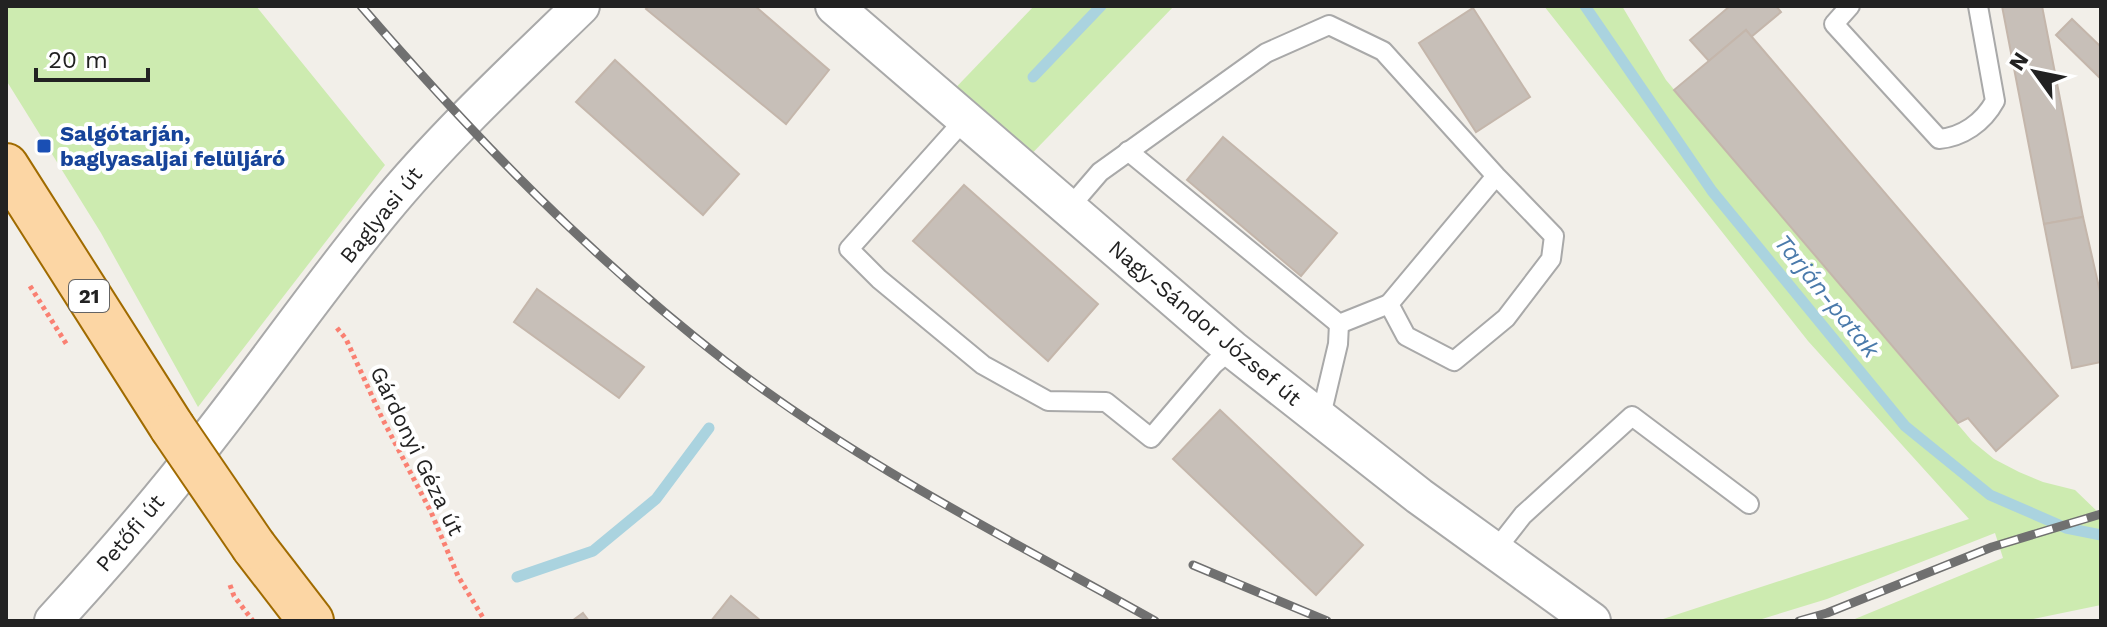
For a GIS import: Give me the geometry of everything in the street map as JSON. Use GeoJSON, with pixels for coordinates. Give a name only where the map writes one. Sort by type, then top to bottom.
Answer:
{"type":"FeatureCollection","features":[{"type":"Feature","properties":{"kind":"main road","name":"21"},"geometry":{"type":"LineString","coordinates":[[6,166],[188,435],[254,547],[311,621]]}},
{"type":"Feature","properties":{"kind":"street","name":"Baglyasi út"},"geometry":{"type":"LineString","coordinates":[[188,435],[314,299],[419,167],[581,6]]}},
{"type":"Feature","properties":{"kind":"street","name":"Nagy-Sándor József út"},"geometry":{"type":"LineString","coordinates":[[834,6],[1232,349],[1494,552],[1592,621]]}},
{"type":"Feature","properties":{"kind":"street","name":"Petőfi út"},"geometry":{"type":"LineString","coordinates":[[53,621],[116,551],[188,435]]}},
{"type":"Feature","properties":{"kind":"lane"},"geometry":{"type":"LineString","coordinates":[[1850,6],[1834,24],[1939,139],[1967,131],[1995,101],[1978,6]]}},
{"type":"Feature","properties":{"kind":"lane"},"geometry":{"type":"LineString","coordinates":[[1069,208],[1100,172],[1266,53],[1329,25],[1383,51],[1554,236],[1551,259],[1506,318],[1454,361],[1406,336],[1389,304]]}},
{"type":"Feature","properties":{"kind":"lane"},"geometry":{"type":"LineString","coordinates":[[965,119],[849,249],[879,279],[983,365],[1048,401],[1106,402],[1151,438],[1214,364],[1232,349]]}},
{"type":"Feature","properties":{"kind":"lane"},"geometry":{"type":"LineString","coordinates":[[1128,151],[1339,324]]}},
{"type":"Feature","properties":{"kind":"lane"},"geometry":{"type":"LineString","coordinates":[[1339,324],[1389,304],[1496,176]]}},
{"type":"Feature","properties":{"kind":"lane"},"geometry":{"type":"LineString","coordinates":[[1320,420],[1338,344],[1339,324]]}},
{"type":"Feature","properties":{"kind":"lane"},"geometry":{"type":"LineString","coordinates":[[1494,552],[1523,515],[1632,416],[1749,504]]}},
{"type":"Feature","properties":{"kind":"path","name":"Gárdonyi Géza út"},"geometry":{"type":"LineString","coordinates":[[314,299],[346,339],[382,418],[431,512],[458,576],[485,621]]}},
{"type":"Feature","properties":{"kind":"green space"},"geometry":{"type":"Polygon","coordinates":[[[6,6],[256,6],[385,165],[198,407],[101,233],[6,80],[6,6]]]}},
{"type":"Feature","properties":{"kind":"green space"},"geometry":{"type":"Polygon","coordinates":[[[1034,6],[1174,6],[1020,166],[943,101],[1034,6]]]}},
{"type":"Feature","properties":{"kind":"green space"},"geometry":{"type":"Polygon","coordinates":[[[1544,6],[1622,6],[1666,80],[1972,441],[1994,459],[2019,472],[2075,490],[2101,515],[2101,605],[2023,621],[1850,621],[2003,558],[1995,533],[1827,599],[1762,619],[1657,621],[1969,519],[1808,341],[1544,6]]]}},
{"type":"Feature","properties":{"kind":"building"},"geometry":{"type":"Polygon","coordinates":[[[649,6],[755,6],[829,70],[786,124],[646,9],[649,6]]]}},
{"type":"Feature","properties":{"kind":"building"},"geometry":{"type":"Polygon","coordinates":[[[1730,6],[1776,6],[1781,12],[1751,37],[1746,30],[1709,61],[1690,40],[1730,6]]]}},
{"type":"Feature","properties":{"kind":"building"},"geometry":{"type":"Polygon","coordinates":[[[2002,6],[2042,6],[2083,217],[2044,224],[2002,6]]]}},
{"type":"Feature","properties":{"kind":"building"},"geometry":{"type":"Polygon","coordinates":[[[1473,8],[1530,97],[1476,132],[1419,43],[1473,8]]]}},
{"type":"Feature","properties":{"kind":"building"},"geometry":{"type":"Polygon","coordinates":[[[2072,19],[2101,47],[2101,79],[2056,35],[2072,19]]]}},
{"type":"Feature","properties":{"kind":"building"},"geometry":{"type":"Polygon","coordinates":[[[1746,30],[2058,396],[1996,451],[1968,418],[1958,423],[1674,90],[1746,30]]]}},
{"type":"Feature","properties":{"kind":"building"},"geometry":{"type":"Polygon","coordinates":[[[615,60],[739,174],[703,215],[576,102],[615,60]]]}},
{"type":"Feature","properties":{"kind":"building"},"geometry":{"type":"Polygon","coordinates":[[[1223,137],[1337,233],[1301,276],[1187,180],[1223,137]]]}},
{"type":"Feature","properties":{"kind":"building"},"geometry":{"type":"Polygon","coordinates":[[[964,185],[1098,304],[1048,361],[913,241],[964,185]]]}},
{"type":"Feature","properties":{"kind":"building"},"geometry":{"type":"Polygon","coordinates":[[[2083,217],[2101,296],[2101,362],[2072,368],[2044,224],[2083,217]]]}},
{"type":"Feature","properties":{"kind":"building"},"geometry":{"type":"Polygon","coordinates":[[[537,289],[644,367],[619,398],[514,322],[537,289]]]}},
{"type":"Feature","properties":{"kind":"building"},"geometry":{"type":"Polygon","coordinates":[[[1220,410],[1363,545],[1316,595],[1173,459],[1220,410]]]}},
{"type":"Feature","properties":{"kind":"building"},"geometry":{"type":"Polygon","coordinates":[[[731,596],[761,621],[711,621],[731,596]]]}},
{"type":"Feature","properties":{"kind":"building"},"geometry":{"type":"Polygon","coordinates":[[[583,613],[589,621],[572,621],[583,613]]]}},
{"type":"Feature","properties":{"kind":"waterway"},"geometry":{"type":"LineString","coordinates":[[1033,77],[1101,6]]}},
{"type":"Feature","properties":{"kind":"waterway","name":"Tarján-patak"},"geometry":{"type":"LineString","coordinates":[[1585,6],[1712,191],[1905,426],[1990,495],[2066,528],[2101,535]]}},
{"type":"Feature","properties":{"kind":"waterway"},"geometry":{"type":"LineString","coordinates":[[517,577],[593,551],[656,499],[709,428]]}},
{"type":"Feature","properties":{"kind":"railway"},"geometry":{"type":"LineString","coordinates":[[361,6],[489,148],[579,236],[725,361],[775,398],[881,466],[1155,621]]}},
{"type":"Feature","properties":{"kind":"railway"},"geometry":{"type":"LineString","coordinates":[[1799,621],[1827,613],[1992,547],[2101,514]]}},
{"type":"Feature","properties":{"kind":"railway"},"geometry":{"type":"LineString","coordinates":[[1193,565],[1327,621]]}},
{"type":"Feature","properties":{"kind":"place","name":"Salgótarján, baglyasaljai felüljáró"},"geometry":{"type":"Point","coordinates":[44,146]}}]}
